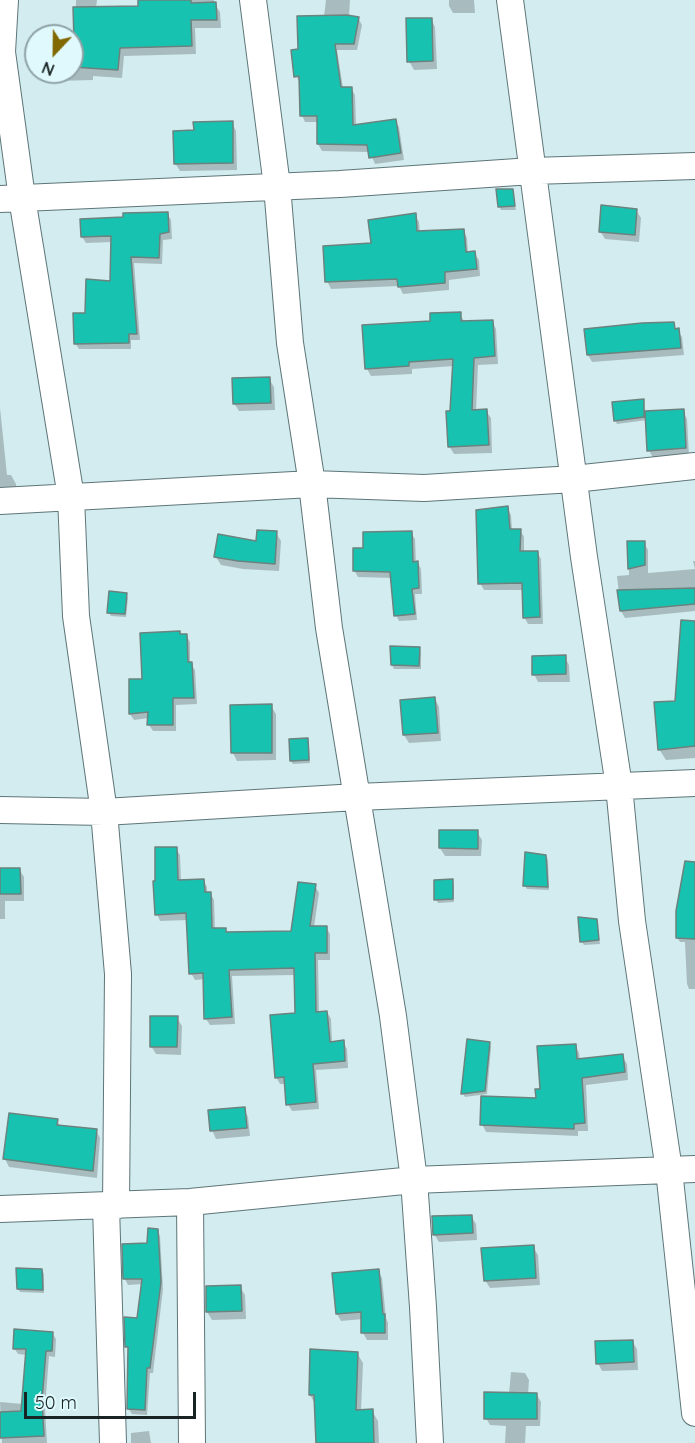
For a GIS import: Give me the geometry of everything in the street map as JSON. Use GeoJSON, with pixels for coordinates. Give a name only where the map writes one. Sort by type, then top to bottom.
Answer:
{"type":"FeatureCollection","features":[{"type":"Feature","properties":{"kind":"street"},"geometry":{"type":"LineString","coordinates":[[5,0],[2,52],[11,198],[71,497],[76,616],[104,812],[118,974],[119,1119],[111,1206],[113,1443]]}},
{"type":"Feature","properties":{"kind":"street"},"geometry":{"type":"LineString","coordinates":[[254,0],[277,186],[290,344],[312,483],[329,628],[393,1016],[414,1180],[430,1443]]}},
{"type":"Feature","properties":{"kind":"street"},"geometry":{"type":"LineString","coordinates":[[510,0],[574,479],[619,786],[632,921],[669,1170],[695,1413]]}},
{"type":"Feature","properties":{"kind":"street"},"geometry":{"type":"LineString","coordinates":[[11,198],[340,184],[532,171],[695,166]]}},
{"type":"Feature","properties":{"kind":"street"},"geometry":{"type":"LineString","coordinates":[[0,501],[312,483],[424,488],[574,479],[695,466]]}},
{"type":"Feature","properties":{"kind":"street"},"geometry":{"type":"LineString","coordinates":[[0,810],[104,812],[357,797],[695,783]]}},
{"type":"Feature","properties":{"kind":"street"},"geometry":{"type":"LineString","coordinates":[[0,1209],[190,1202],[414,1180],[695,1169]]}},
{"type":"Feature","properties":{"kind":"street"},"geometry":{"type":"LineString","coordinates":[[190,1202],[192,1443]]}},
{"type":"Feature","properties":{"kind":"building"},"geometry":{"type":"Polygon","coordinates":[[[138,0],[216,2],[217,20],[191,20],[192,46],[120,48],[118,70],[84,68],[84,24],[73,24],[73,7],[138,6],[138,0]]]}},
{"type":"Feature","properties":{"kind":"building"},"geometry":{"type":"Polygon","coordinates":[[[347,15],[359,17],[354,44],[335,44],[341,87],[352,87],[353,125],[396,119],[401,153],[369,158],[367,145],[317,144],[317,116],[300,116],[299,76],[294,77],[291,50],[298,49],[297,16],[347,15]]]}},
{"type":"Feature","properties":{"kind":"building"},"geometry":{"type":"Polygon","coordinates":[[[406,18],[432,18],[433,61],[407,62],[406,18]]]}},
{"type":"Feature","properties":{"kind":"building"},"geometry":{"type":"Polygon","coordinates":[[[233,121],[233,163],[174,164],[173,131],[194,130],[193,122],[233,121]]]}},
{"type":"Feature","properties":{"kind":"building"},"geometry":{"type":"Polygon","coordinates":[[[496,189],[513,189],[515,206],[498,207],[496,189]]]}},
{"type":"Feature","properties":{"kind":"building"},"geometry":{"type":"Polygon","coordinates":[[[601,205],[637,209],[635,235],[599,232],[601,205]]]}},
{"type":"Feature","properties":{"kind":"building"},"geometry":{"type":"Polygon","coordinates":[[[168,212],[169,232],[160,234],[159,258],[131,257],[137,334],[129,334],[129,343],[74,344],[73,313],[85,313],[86,279],[110,281],[111,236],[81,237],[80,219],[123,217],[123,213],[168,212]]]}},
{"type":"Feature","properties":{"kind":"building"},"geometry":{"type":"Polygon","coordinates":[[[416,213],[417,231],[464,229],[466,252],[475,251],[477,269],[445,272],[445,283],[398,287],[397,279],[325,282],[323,246],[371,243],[368,220],[416,213]]]}},
{"type":"Feature","properties":{"kind":"building"},"geometry":{"type":"Polygon","coordinates":[[[461,312],[461,321],[493,320],[495,356],[474,358],[472,410],[487,409],[489,445],[448,447],[446,411],[450,411],[453,359],[409,362],[409,366],[365,369],[362,325],[430,321],[430,313],[461,312]]]}},
{"type":"Feature","properties":{"kind":"building"},"geometry":{"type":"Polygon","coordinates":[[[674,322],[675,329],[679,328],[681,348],[587,355],[584,329],[674,322]]]}},
{"type":"Feature","properties":{"kind":"building"},"geometry":{"type":"Polygon","coordinates":[[[270,377],[271,403],[233,404],[232,378],[270,377]]]}},
{"type":"Feature","properties":{"kind":"building"},"geometry":{"type":"Polygon","coordinates":[[[644,399],[644,417],[614,421],[612,402],[644,399]]]}},
{"type":"Feature","properties":{"kind":"building"},"geometry":{"type":"Polygon","coordinates":[[[684,409],[686,448],[647,451],[645,411],[684,409]]]}},
{"type":"Feature","properties":{"kind":"building"},"geometry":{"type":"Polygon","coordinates":[[[508,506],[510,529],[521,529],[520,551],[538,551],[540,617],[523,618],[522,583],[478,584],[476,510],[508,506]]]}},
{"type":"Feature","properties":{"kind":"building"},"geometry":{"type":"Polygon","coordinates":[[[257,530],[277,531],[275,564],[214,557],[218,534],[256,541],[257,530]]]}},
{"type":"Feature","properties":{"kind":"building"},"geometry":{"type":"Polygon","coordinates":[[[412,531],[413,562],[418,561],[419,588],[412,589],[415,614],[394,616],[390,572],[353,571],[353,548],[363,548],[363,532],[412,531]]]}},
{"type":"Feature","properties":{"kind":"building"},"geometry":{"type":"Polygon","coordinates":[[[627,541],[645,541],[645,565],[628,569],[627,541]]]}},
{"type":"Feature","properties":{"kind":"building"},"geometry":{"type":"Polygon","coordinates":[[[695,588],[695,604],[620,611],[617,590],[695,588]]]}},
{"type":"Feature","properties":{"kind":"building"},"geometry":{"type":"Polygon","coordinates":[[[109,591],[127,593],[125,614],[107,613],[109,591]]]}},
{"type":"Feature","properties":{"kind":"building"},"geometry":{"type":"Polygon","coordinates":[[[681,620],[695,621],[695,746],[658,750],[654,702],[675,701],[681,620]]]}},
{"type":"Feature","properties":{"kind":"building"},"geometry":{"type":"Polygon","coordinates":[[[180,631],[180,634],[187,634],[188,662],[192,662],[194,698],[173,698],[173,725],[147,725],[148,712],[129,714],[129,679],[142,679],[140,633],[180,631]]]}},
{"type":"Feature","properties":{"kind":"building"},"geometry":{"type":"Polygon","coordinates":[[[390,646],[420,647],[419,666],[391,665],[390,646]]]}},
{"type":"Feature","properties":{"kind":"building"},"geometry":{"type":"Polygon","coordinates":[[[566,655],[566,674],[532,675],[532,656],[566,655]]]}},
{"type":"Feature","properties":{"kind":"building"},"geometry":{"type":"Polygon","coordinates":[[[435,697],[438,733],[403,735],[400,700],[435,697]]]}},
{"type":"Feature","properties":{"kind":"building"},"geometry":{"type":"Polygon","coordinates":[[[272,704],[272,753],[231,753],[230,705],[272,704]]]}},
{"type":"Feature","properties":{"kind":"building"},"geometry":{"type":"Polygon","coordinates":[[[308,738],[309,760],[290,761],[289,739],[308,738]]]}},
{"type":"Feature","properties":{"kind":"building"},"geometry":{"type":"Polygon","coordinates":[[[439,830],[478,830],[478,849],[439,848],[439,830]]]}},
{"type":"Feature","properties":{"kind":"building"},"geometry":{"type":"Polygon","coordinates":[[[155,847],[177,847],[178,880],[204,879],[205,892],[211,892],[212,928],[226,928],[226,932],[291,931],[298,882],[316,884],[310,926],[327,926],[327,953],[315,953],[316,1012],[327,1011],[330,1042],[344,1040],[345,1061],[313,1064],[316,1102],[286,1105],[284,1077],[275,1078],[270,1015],[295,1013],[294,968],[229,970],[232,1017],[204,1019],[203,973],[189,974],[186,913],[155,915],[153,881],[155,881],[155,847]]]}},
{"type":"Feature","properties":{"kind":"building"},"geometry":{"type":"Polygon","coordinates":[[[525,852],[546,855],[548,887],[523,886],[525,852]]]}},
{"type":"Feature","properties":{"kind":"building"},"geometry":{"type":"Polygon","coordinates":[[[685,861],[695,862],[695,939],[676,938],[676,911],[685,861]]]}},
{"type":"Feature","properties":{"kind":"building"},"geometry":{"type":"Polygon","coordinates":[[[0,868],[20,868],[21,894],[0,894],[0,868]]]}},
{"type":"Feature","properties":{"kind":"building"},"geometry":{"type":"Polygon","coordinates":[[[453,879],[453,899],[434,900],[434,880],[453,879]]]}},
{"type":"Feature","properties":{"kind":"building"},"geometry":{"type":"Polygon","coordinates":[[[578,917],[597,919],[599,940],[580,942],[578,917]]]}},
{"type":"Feature","properties":{"kind":"building"},"geometry":{"type":"Polygon","coordinates":[[[150,1016],[178,1016],[177,1047],[150,1047],[150,1016]]]}},
{"type":"Feature","properties":{"kind":"building"},"geometry":{"type":"Polygon","coordinates":[[[467,1039],[490,1042],[485,1091],[461,1094],[467,1039]]]}},
{"type":"Feature","properties":{"kind":"building"},"geometry":{"type":"Polygon","coordinates":[[[576,1044],[577,1059],[623,1054],[625,1072],[582,1078],[585,1123],[574,1124],[574,1129],[480,1125],[481,1096],[536,1098],[535,1089],[540,1089],[537,1046],[576,1044]]]}},
{"type":"Feature","properties":{"kind":"building"},"geometry":{"type":"Polygon","coordinates":[[[245,1107],[247,1128],[210,1131],[208,1110],[245,1107]]]}},
{"type":"Feature","properties":{"kind":"building"},"geometry":{"type":"Polygon","coordinates":[[[9,1113],[58,1119],[57,1125],[97,1129],[93,1171],[3,1159],[9,1113]]]}},
{"type":"Feature","properties":{"kind":"building"},"geometry":{"type":"Polygon","coordinates":[[[472,1215],[473,1233],[433,1235],[432,1216],[472,1215]]]}},
{"type":"Feature","properties":{"kind":"building"},"geometry":{"type":"Polygon","coordinates":[[[148,1228],[158,1229],[161,1282],[150,1368],[147,1368],[145,1410],[127,1409],[128,1347],[125,1347],[124,1317],[137,1318],[142,1279],[123,1279],[122,1244],[147,1243],[148,1228]]]}},
{"type":"Feature","properties":{"kind":"building"},"geometry":{"type":"Polygon","coordinates":[[[534,1245],[536,1278],[484,1281],[481,1248],[534,1245]]]}},
{"type":"Feature","properties":{"kind":"building"},"geometry":{"type":"Polygon","coordinates":[[[16,1268],[42,1269],[43,1290],[17,1289],[16,1268]]]}},
{"type":"Feature","properties":{"kind":"building"},"geometry":{"type":"Polygon","coordinates":[[[379,1269],[385,1333],[361,1333],[361,1312],[336,1314],[332,1273],[379,1269]]]}},
{"type":"Feature","properties":{"kind":"building"},"geometry":{"type":"Polygon","coordinates":[[[241,1285],[242,1311],[206,1312],[206,1286],[241,1285]]]}},
{"type":"Feature","properties":{"kind":"building"},"geometry":{"type":"Polygon","coordinates":[[[14,1329],[53,1332],[52,1351],[46,1351],[42,1400],[44,1436],[0,1438],[0,1412],[21,1411],[26,1349],[13,1349],[14,1329]]]}},
{"type":"Feature","properties":{"kind":"building"},"geometry":{"type":"Polygon","coordinates":[[[633,1340],[634,1362],[596,1364],[595,1341],[633,1340]]]}},
{"type":"Feature","properties":{"kind":"building"},"geometry":{"type":"Polygon","coordinates":[[[310,1349],[358,1352],[356,1410],[373,1409],[374,1443],[316,1443],[314,1395],[309,1395],[310,1349]]]}},
{"type":"Feature","properties":{"kind":"building"},"geometry":{"type":"Polygon","coordinates":[[[484,1392],[537,1393],[537,1419],[484,1419],[484,1392]]]}}]}
